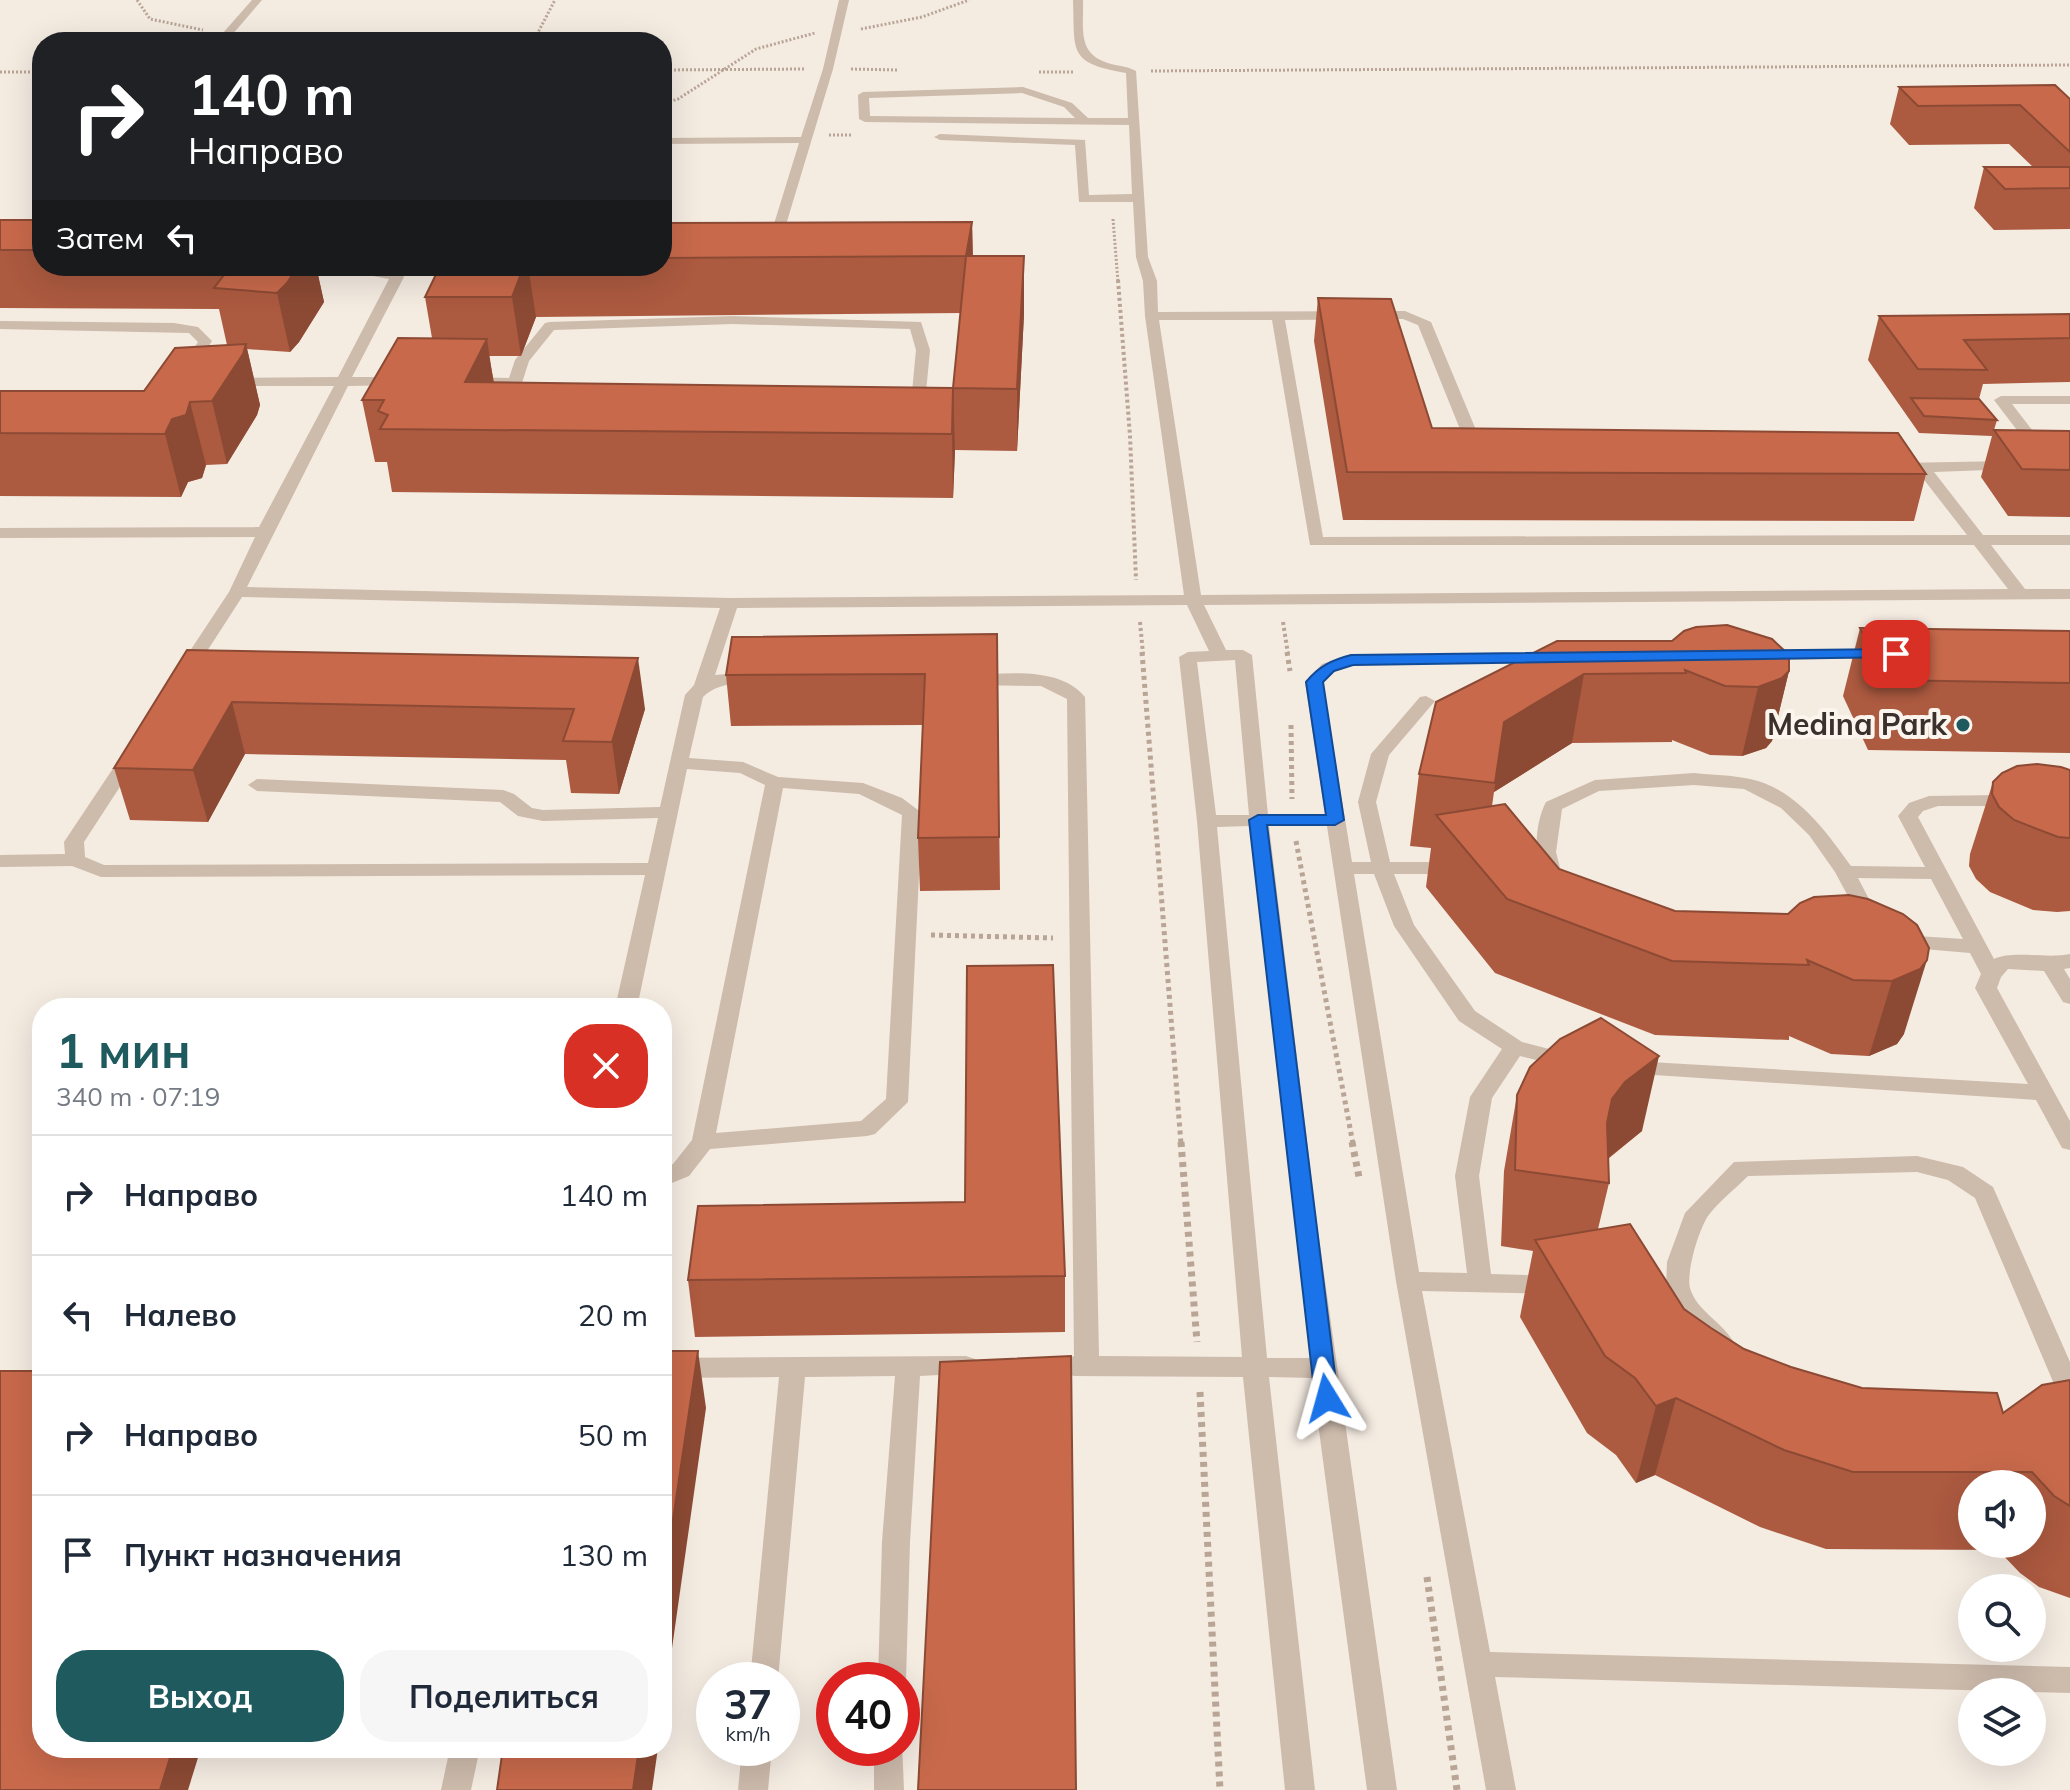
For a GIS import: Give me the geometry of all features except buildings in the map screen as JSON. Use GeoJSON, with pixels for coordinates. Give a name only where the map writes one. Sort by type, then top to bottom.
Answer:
{"type":"FeatureCollection","features":[{"type":"Feature","properties":{"kind":"street"},"geometry":{"type":"LineString","coordinates":[[229,32],[257,0]]}},
{"type":"Feature","properties":{"kind":"street"},"geometry":{"type":"LineString","coordinates":[[750,228],[779,228],[828,69],[844,0]]}},
{"type":"Feature","properties":{"kind":"street"},"geometry":{"type":"LineString","coordinates":[[1078,0],[1077,37],[1083,52],[1094,64],[1131,71],[1142,257],[1150,281],[1152,316],[1193,600],[1220,657]]}},
{"type":"Feature","properties":{"kind":"street"},"geometry":{"type":"LineString","coordinates":[[1085,121],[1068,105],[1023,90],[863,95],[865,119],[1135,122]]}},
{"type":"Feature","properties":{"kind":"street"},"geometry":{"type":"LineString","coordinates":[[940,137],[1081,142],[1095,133],[1099,121]]}},
{"type":"Feature","properties":{"kind":"street"},"geometry":{"type":"LineString","coordinates":[[672,141],[806,140]]}},
{"type":"Feature","properties":{"kind":"street"},"geometry":{"type":"LineString","coordinates":[[1081,142],[1083,199],[1139,198]]}},
{"type":"Feature","properties":{"kind":"street"},"geometry":{"type":"LineString","coordinates":[[177,684],[237,592],[263,532],[346,381],[396,276]]}},
{"type":"Feature","properties":{"kind":"street"},"geometry":{"type":"LineString","coordinates":[[1152,316],[1405,315],[1424,322],[1483,466]]}},
{"type":"Feature","properties":{"kind":"street"},"geometry":{"type":"LineString","coordinates":[[1278,316],[1316,542],[2070,540]]}},
{"type":"Feature","properties":{"kind":"street"},"geometry":{"type":"LineString","coordinates":[[504,420],[522,360],[550,326],[623,322],[843,321],[916,325],[923,350],[916,424]]}},
{"type":"Feature","properties":{"kind":"street"},"geometry":{"type":"LineString","coordinates":[[0,325],[174,327],[193,330],[205,341],[185,374],[186,382]]}},
{"type":"Feature","properties":{"kind":"street"},"geometry":{"type":"LineString","coordinates":[[218,382],[407,381]]}},
{"type":"Feature","properties":{"kind":"street"},"geometry":{"type":"LineString","coordinates":[[454,381],[515,382]]}},
{"type":"Feature","properties":{"kind":"street"},"geometry":{"type":"LineString","coordinates":[[1876,468],[2050,465],[2001,400],[2070,400]]}},
{"type":"Feature","properties":{"kind":"street"},"geometry":{"type":"LineString","coordinates":[[1923,468],[2020,594]]}},
{"type":"Feature","properties":{"kind":"street"},"geometry":{"type":"LineString","coordinates":[[0,533],[263,532]]}},
{"type":"Feature","properties":{"kind":"street"},"geometry":{"type":"LineString","coordinates":[[237,592],[730,603],[2070,594]]}},
{"type":"Feature","properties":{"kind":"street"},"geometry":{"type":"LineString","coordinates":[[628,998],[694,695],[703,685],[730,603]]}},
{"type":"Feature","properties":{"kind":"street"},"geometry":{"type":"LineString","coordinates":[[1745,655],[1901,654]]}},
{"type":"Feature","properties":{"kind":"street"},"geometry":{"type":"LineString","coordinates":[[1300,1790],[1255,1367],[1207,821],[1188,657],[1243,655],[1258,820],[1323,1368],[1382,1790]]}},
{"type":"Feature","properties":{"kind":"street"},"geometry":{"type":"LineString","coordinates":[[1501,1790],[1408,1281],[1314,682],[1328,668],[1351,660],[1572,657]]}},
{"type":"Feature","properties":{"kind":"street"},"geometry":{"type":"LineString","coordinates":[[703,685],[725,677],[772,677]]}},
{"type":"Feature","properties":{"kind":"street"},"geometry":{"type":"LineString","coordinates":[[947,680],[1042,681],[1064,685],[1076,697],[1087,1366]]}},
{"type":"Feature","properties":{"kind":"street"},"geometry":{"type":"LineString","coordinates":[[1426,701],[1380,754],[1367,802],[1382,868],[1404,926],[1467,1016],[1515,1047],[1565,1061],[1598,1065],[2043,1093]]}},
{"type":"Feature","properties":{"kind":"street"},"geometry":{"type":"LineString","coordinates":[[75,860],[74,842],[143,737]]}},
{"type":"Feature","properties":{"kind":"street"},"geometry":{"type":"LineString","coordinates":[[679,763],[743,768],[775,782],[868,788],[891,797],[912,813],[897,1102],[867,1128],[703,1142]]}},
{"type":"Feature","properties":{"kind":"street"},"geometry":{"type":"LineString","coordinates":[[1569,899],[1540,868],[1553,806],[1595,786],[1694,779],[1748,784],[1788,804],[1816,831],[1845,872],[1875,940],[1976,947]]}},
{"type":"Feature","properties":{"kind":"street"},"geometry":{"type":"LineString","coordinates":[[672,1174],[681,1170],[703,1142],[775,782]]}},
{"type":"Feature","properties":{"kind":"street"},"geometry":{"type":"LineString","coordinates":[[257,785],[503,796],[512,799],[522,811],[545,816],[668,812]]}},
{"type":"Feature","properties":{"kind":"street"},"geometry":{"type":"LineString","coordinates":[[1991,974],[1908,816],[1916,807],[1936,800],[2070,800]]}},
{"type":"Feature","properties":{"kind":"street"},"geometry":{"type":"LineString","coordinates":[[1207,821],[1335,820]]}},
{"type":"Feature","properties":{"kind":"street"},"geometry":{"type":"LineString","coordinates":[[0,861],[75,860],[101,871],[656,869]]}},
{"type":"Feature","properties":{"kind":"street"},"geometry":{"type":"LineString","coordinates":[[1343,868],[1472,868]]}},
{"type":"Feature","properties":{"kind":"street"},"geometry":{"type":"LineString","coordinates":[[1845,872],[1937,873]]}},
{"type":"Feature","properties":{"kind":"street"},"geometry":{"type":"LineString","coordinates":[[2068,1134],[1986,988],[1991,974],[2003,962],[2060,963],[2070,997]]}},
{"type":"Feature","properties":{"kind":"street"},"geometry":{"type":"LineString","coordinates":[[1480,1282],[1467,1176],[1481,1097],[1515,1047]]}},
{"type":"Feature","properties":{"kind":"street"},"geometry":{"type":"LineString","coordinates":[[1732,1354],[1692,1312],[1678,1288],[1679,1262],[1697,1213],[1742,1168],[1917,1164],[1955,1173],[1985,1193],[2070,1391]]}},
{"type":"Feature","properties":{"kind":"street"},"geometry":{"type":"LineString","coordinates":[[1408,1281],[1572,1285]]}},
{"type":"Feature","properties":{"kind":"street"},"geometry":{"type":"LineString","coordinates":[[1648,1288],[1678,1288]]}},
{"type":"Feature","properties":{"kind":"street"},"geometry":{"type":"LineString","coordinates":[[672,1368],[997,1366]]}},
{"type":"Feature","properties":{"kind":"street"},"geometry":{"type":"LineString","coordinates":[[1042,1366],[1323,1368]]}},
{"type":"Feature","properties":{"kind":"street"},"geometry":{"type":"LineString","coordinates":[[766,1662],[793,1367]]}},
{"type":"Feature","properties":{"kind":"street"},"geometry":{"type":"LineString","coordinates":[[893,1662],[896,1542],[908,1367]]}},
{"type":"Feature","properties":{"kind":"street"},"geometry":{"type":"LineString","coordinates":[[1478,1664],[2070,1680]]}},
{"type":"Feature","properties":{"kind":"street"},"geometry":{"type":"LineString","coordinates":[[456,1790],[463,1758]]}},
{"type":"Feature","properties":{"kind":"street"},"geometry":{"type":"LineString","coordinates":[[753,1790],[755,1766]]}},
{"type":"Feature","properties":{"kind":"street"},"geometry":{"type":"LineString","coordinates":[[889,1766],[889,1790]]}},
{"type":"Feature","properties":{"kind":"path"},"geometry":{"type":"LineString","coordinates":[[538,32],[555,0]]}},
{"type":"Feature","properties":{"kind":"path"},"geometry":{"type":"LineString","coordinates":[[1030,72],[2070,65]]}},
{"type":"Feature","properties":{"kind":"path"},"geometry":{"type":"LineString","coordinates":[[672,70],[905,70]]}},
{"type":"Feature","properties":{"kind":"path"},"geometry":{"type":"LineString","coordinates":[[0,72],[32,72]]}},
{"type":"Feature","properties":{"kind":"path"},"geometry":{"type":"LineString","coordinates":[[1112,199],[1114,258],[1130,436],[1137,600],[1143,640],[1198,1367],[1220,1790]]}},
{"type":"Feature","properties":{"kind":"path"},"geometry":{"type":"LineString","coordinates":[[906,934],[1080,938]]}},
{"type":"Feature","properties":{"kind":"place","name":"Medina Park"},"geometry":{"type":"Point","coordinates":[1963,725]}},
{"type":"Feature","properties":{"kind":"route"},"geometry":{"type":"LineString","coordinates":[[1327,1398],[1258,820],[1335,820],[1314,682],[1328,668],[1351,660],[1896,654]]}}]}
